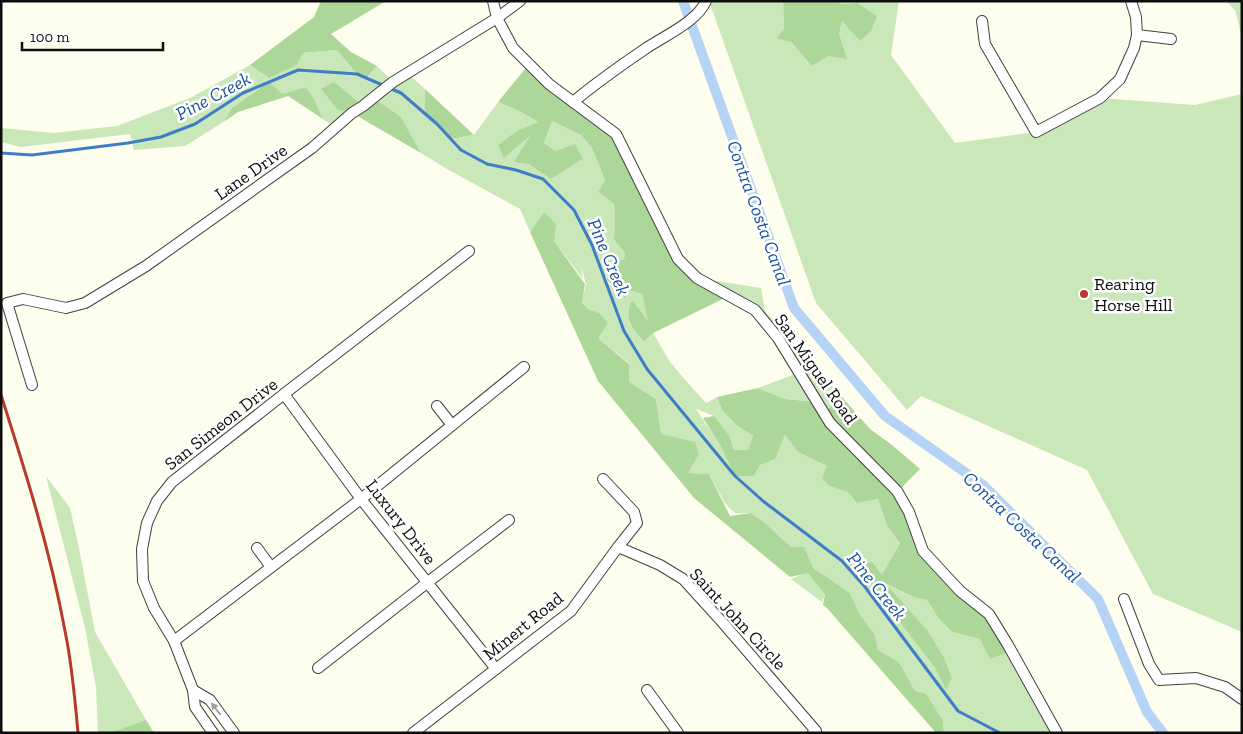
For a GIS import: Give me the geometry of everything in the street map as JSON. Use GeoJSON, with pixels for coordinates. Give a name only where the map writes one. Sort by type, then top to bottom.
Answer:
{"type":"FeatureCollection","features":[{"type":"Feature","properties":{"kind":"street","name":"San Miguel Road"},"geometry":{"type":"LineString","coordinates":[[493,1],[497,18],[513,48],[549,84],[616,134],[678,259],[698,278],[755,310],[778,338],[830,423],[898,491],[909,512],[923,551],[960,591],[988,614],[1008,645],[1057,733]]}},
{"type":"Feature","properties":{"kind":"street","name":"Lane Drive"},"geometry":{"type":"LineString","coordinates":[[32,385],[7,304],[24,299],[66,308],[85,303],[146,266],[312,148],[352,112],[363,106],[393,82],[497,18],[520,1]]}},
{"type":"Feature","properties":{"kind":"street"},"geometry":{"type":"LineString","coordinates":[[573,102],[646,48],[696,16],[706,1]]}},
{"type":"Feature","properties":{"kind":"street"},"geometry":{"type":"LineString","coordinates":[[982,21],[985,44],[1036,132],[1100,98],[1120,79],[1134,48],[1137,35],[1136,17],[1131,1]]}},
{"type":"Feature","properties":{"kind":"street"},"geometry":{"type":"LineString","coordinates":[[1137,35],[1171,39]]}},
{"type":"Feature","properties":{"kind":"street","name":"San Simeon Drive"},"geometry":{"type":"LineString","coordinates":[[213,733],[195,707],[193,690],[174,641],[154,608],[143,581],[142,549],[147,523],[158,501],[172,482],[469,252]]}},
{"type":"Feature","properties":{"kind":"street"},"geometry":{"type":"LineString","coordinates":[[174,641],[361,499],[524,367]]}},
{"type":"Feature","properties":{"kind":"street","name":"Luxury Drive"},"geometry":{"type":"LineString","coordinates":[[284,394],[361,499],[496,669]]}},
{"type":"Feature","properties":{"kind":"street"},"geometry":{"type":"LineString","coordinates":[[437,406],[452,425]]}},
{"type":"Feature","properties":{"kind":"street","name":"Minert Road"},"geometry":{"type":"LineString","coordinates":[[413,733],[571,611],[637,523],[634,512],[603,479]]}},
{"type":"Feature","properties":{"kind":"street"},"geometry":{"type":"LineString","coordinates":[[318,668],[509,520]]}},
{"type":"Feature","properties":{"kind":"street","name":"Saint John Circle"},"geometry":{"type":"LineString","coordinates":[[618,547],[660,565],[683,580],[810,723],[816,731],[813,733]]}},
{"type":"Feature","properties":{"kind":"street"},"geometry":{"type":"LineString","coordinates":[[257,548],[271,568]]}},
{"type":"Feature","properties":{"kind":"street"},"geometry":{"type":"LineString","coordinates":[[1124,599],[1149,664],[1159,680],[1196,678],[1225,688],[1242,699]]}},
{"type":"Feature","properties":{"kind":"street"},"geometry":{"type":"LineString","coordinates":[[193,690],[210,700],[234,733]]}},
{"type":"Feature","properties":{"kind":"street"},"geometry":{"type":"LineString","coordinates":[[647,690],[678,733]]}},
{"type":"Feature","properties":{"kind":"green space"},"geometry":{"type":"Polygon","coordinates":[[[321,1],[386,1],[331,34],[351,52],[377,66],[367,78],[357,74],[337,50],[303,53],[297,65],[269,78],[250,65],[314,17],[321,1]]]}},
{"type":"Feature","properties":{"kind":"green space"},"geometry":{"type":"Polygon","coordinates":[[[709,1],[783,1],[784,29],[791,42],[812,66],[829,56],[839,34],[842,20],[860,41],[857,3],[842,4],[838,1],[899,1],[891,55],[955,143],[1036,132],[1100,98],[1195,105],[1242,94],[1242,632],[1153,594],[1087,470],[921,396],[907,410],[816,303],[709,1]]]}},
{"type":"Feature","properties":{"kind":"green space"},"geometry":{"type":"Polygon","coordinates":[[[783,1],[857,3],[877,16],[871,31],[860,41],[842,21],[839,34],[847,59],[829,56],[812,66],[791,42],[777,38],[784,29],[783,1]]]}},
{"type":"Feature","properties":{"kind":"green space"},"geometry":{"type":"Polygon","coordinates":[[[1226,1],[1242,1],[1242,37],[1235,10],[1226,1]]]}},
{"type":"Feature","properties":{"kind":"green space"},"geometry":{"type":"Polygon","coordinates":[[[337,50],[357,74],[368,78],[377,66],[393,82],[407,73],[425,89],[425,113],[451,139],[474,135],[498,102],[538,122],[518,130],[504,158],[533,133],[528,164],[551,179],[583,159],[556,151],[544,143],[552,121],[581,135],[592,148],[605,180],[598,192],[614,204],[614,240],[625,253],[624,259],[608,264],[606,281],[626,299],[628,290],[642,294],[649,322],[628,310],[630,324],[644,342],[653,333],[670,362],[706,403],[717,397],[722,410],[736,425],[753,436],[748,450],[734,450],[729,435],[714,416],[696,409],[720,445],[735,476],[754,476],[760,465],[775,458],[785,435],[798,452],[827,466],[829,486],[848,492],[857,503],[878,499],[887,526],[900,543],[882,576],[853,565],[862,573],[935,668],[946,689],[952,678],[928,631],[885,584],[916,598],[927,600],[939,619],[952,632],[980,639],[1011,651],[1057,733],[944,733],[943,721],[915,691],[899,662],[878,650],[875,635],[859,613],[850,593],[814,569],[804,547],[791,547],[751,513],[735,513],[726,505],[709,474],[688,473],[661,434],[656,399],[629,382],[629,363],[598,338],[599,313],[588,309],[582,301],[586,284],[581,266],[583,279],[554,241],[544,212],[530,232],[520,209],[421,153],[401,117],[352,113],[335,127],[323,119],[306,87],[231,109],[225,121],[185,146],[134,150],[130,134],[21,147],[1,142],[1,128],[54,133],[117,126],[192,97],[250,65],[269,78],[303,53],[337,50]]]}},
{"type":"Feature","properties":{"kind":"green space"},"geometry":{"type":"Polygon","coordinates":[[[529,64],[616,134],[678,259],[729,296],[653,333],[644,342],[630,323],[628,313],[632,300],[648,321],[642,294],[628,290],[626,299],[607,280],[608,264],[624,259],[625,253],[614,240],[614,204],[598,192],[605,180],[592,148],[581,135],[552,121],[544,143],[556,151],[575,144],[583,159],[551,179],[528,164],[514,162],[531,135],[504,158],[498,145],[518,130],[538,122],[498,102],[529,64]]]}},
{"type":"Feature","properties":{"kind":"green space"},"geometry":{"type":"Polygon","coordinates":[[[269,82],[282,94],[306,87],[323,119],[288,96],[238,112],[225,121],[231,109],[269,82]]]}},
{"type":"Feature","properties":{"kind":"green space"},"geometry":{"type":"Polygon","coordinates":[[[334,82],[363,106],[373,98],[401,117],[421,153],[352,113],[338,110],[321,89],[334,82]]]}},
{"type":"Feature","properties":{"kind":"green space"},"geometry":{"type":"Polygon","coordinates":[[[425,89],[474,135],[451,139],[425,113],[425,89]]]}},
{"type":"Feature","properties":{"kind":"green space"},"geometry":{"type":"Polygon","coordinates":[[[544,212],[556,224],[554,241],[585,284],[582,302],[588,309],[599,313],[608,323],[598,338],[629,364],[629,382],[656,399],[661,434],[695,442],[699,454],[688,473],[709,474],[730,516],[751,513],[791,547],[804,547],[814,569],[850,593],[859,613],[875,635],[878,650],[899,662],[915,691],[926,694],[943,721],[944,733],[936,733],[823,605],[825,595],[808,573],[790,577],[694,498],[598,381],[530,232],[544,212]]]}},
{"type":"Feature","properties":{"kind":"green space"},"geometry":{"type":"Polygon","coordinates":[[[698,278],[761,288],[765,311],[842,397],[824,413],[817,402],[785,399],[758,388],[798,373],[755,310],[698,278]]]}},
{"type":"Feature","properties":{"kind":"green space"},"geometry":{"type":"Polygon","coordinates":[[[758,388],[785,399],[817,402],[824,413],[842,397],[870,429],[920,469],[898,491],[927,554],[989,614],[1011,651],[990,659],[980,639],[952,632],[939,619],[927,600],[916,598],[886,584],[928,631],[944,658],[952,678],[946,690],[935,668],[853,564],[872,562],[882,575],[900,543],[887,526],[878,499],[857,503],[848,492],[829,486],[822,478],[827,466],[798,452],[785,435],[775,459],[760,465],[754,476],[735,476],[720,445],[703,418],[714,416],[729,435],[734,450],[748,450],[753,436],[736,425],[722,410],[717,397],[758,388]]]}},
{"type":"Feature","properties":{"kind":"green space"},"geometry":{"type":"Polygon","coordinates":[[[46,476],[70,508],[95,632],[146,720],[109,733],[98,733],[96,687],[85,628],[46,476]]]}},
{"type":"Feature","properties":{"kind":"green space"},"geometry":{"type":"Polygon","coordinates":[[[808,572],[825,595],[822,602],[791,579],[808,572]]]}},
{"type":"Feature","properties":{"kind":"green space"},"geometry":{"type":"Polygon","coordinates":[[[146,720],[154,733],[109,733],[146,720]]]}},
{"type":"Feature","properties":{"kind":"waterway","name":"Contra Costa Canal"},"geometry":{"type":"LineString","coordinates":[[683,1],[794,308],[885,416],[983,485],[1098,599],[1147,712],[1163,733]]}},
{"type":"Feature","properties":{"kind":"waterway","name":"Pine Creek"},"geometry":{"type":"LineString","coordinates":[[1,153],[32,155],[161,137],[195,124],[243,93],[298,70],[357,74],[401,93],[437,124],[461,150],[487,164],[516,170],[543,179],[574,210],[592,245],[624,331],[647,369],[735,476],[763,501],[842,561],[865,587],[958,711],[1000,733]]}},
{"type":"Feature","properties":{"kind":"railway"},"geometry":{"type":"LineString","coordinates":[[1,395],[45,541],[59,601],[70,656],[78,733]]}},
{"type":"Feature","properties":{"kind":"place","name":"Rearing Horse Hill"},"geometry":{"type":"Point","coordinates":[1084,294]}}]}
